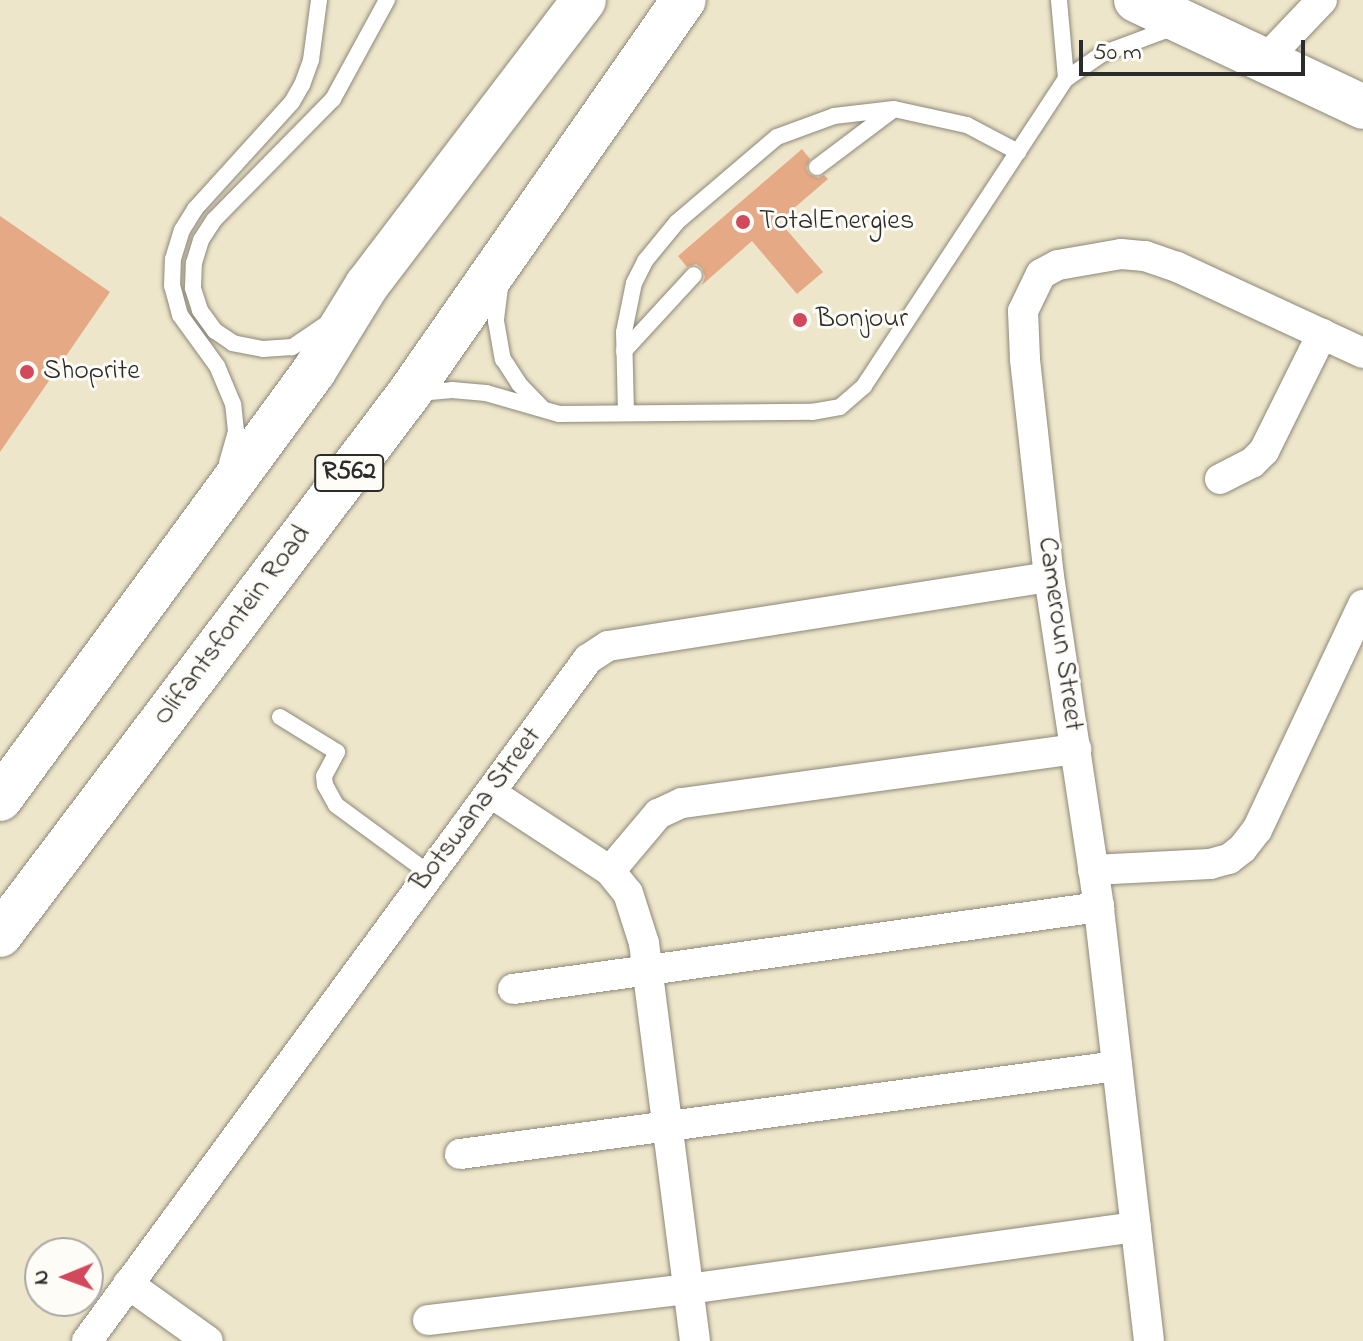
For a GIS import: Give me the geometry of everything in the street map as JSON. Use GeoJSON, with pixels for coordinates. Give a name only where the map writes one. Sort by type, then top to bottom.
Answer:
{"type":"FeatureCollection","features":[{"type":"Feature","properties":{"kind":"main road"},"geometry":{"type":"LineString","coordinates":[[0,799],[314,371],[367,285],[584,0]]}},
{"type":"Feature","properties":{"kind":"main road","name":"Olifantsfontein Road"},"geometry":{"type":"LineString","coordinates":[[0,935],[408,395],[684,0]]}},
{"type":"Feature","properties":{"kind":"main road"},"geometry":{"type":"LineString","coordinates":[[1136,0],[1363,107]]}},
{"type":"Feature","properties":{"kind":"street"},"geometry":{"type":"LineString","coordinates":[[1264,61],[1322,0]]}},
{"type":"Feature","properties":{"kind":"street","name":"Cameroun Street"},"geometry":{"type":"LineString","coordinates":[[1149,1341],[1099,907],[1049,577],[1025,359],[1023,311],[1041,274],[1058,265],[1088,259],[1145,256],[1177,267],[1363,353]]}},
{"type":"Feature","properties":{"kind":"street"},"geometry":{"type":"LineString","coordinates":[[1220,479],[1252,463],[1264,451],[1322,334]]}},
{"type":"Feature","properties":{"kind":"street","name":"Botswana Street"},"geometry":{"type":"LineString","coordinates":[[87,1341],[588,659],[602,648],[1049,577]]}},
{"type":"Feature","properties":{"kind":"street"},"geometry":{"type":"LineString","coordinates":[[1093,870],[1210,864],[1229,859],[1242,849],[1257,830],[1363,605]]}},
{"type":"Feature","properties":{"kind":"street"},"geometry":{"type":"LineString","coordinates":[[610,871],[658,814],[682,803],[1076,749]]}},
{"type":"Feature","properties":{"kind":"street"},"geometry":{"type":"LineString","coordinates":[[491,793],[610,871],[628,893],[638,917],[695,1341]]}},
{"type":"Feature","properties":{"kind":"street"},"geometry":{"type":"LineString","coordinates":[[513,989],[1099,907]]}},
{"type":"Feature","properties":{"kind":"street"},"geometry":{"type":"LineString","coordinates":[[460,1154],[1117,1066]]}},
{"type":"Feature","properties":{"kind":"street"},"geometry":{"type":"LineString","coordinates":[[428,1320],[688,1289],[1136,1227]]}},
{"type":"Feature","properties":{"kind":"street"},"geometry":{"type":"LineString","coordinates":[[128,1284],[208,1341]]}},
{"type":"Feature","properties":{"kind":"lane"},"geometry":{"type":"LineString","coordinates":[[193,537],[229,460],[236,417],[227,382],[186,326],[175,301],[172,273],[177,243],[195,209],[297,93],[308,74],[319,0]]}},
{"type":"Feature","properties":{"kind":"lane"},"geometry":{"type":"LineString","coordinates":[[367,285],[308,339],[292,347],[263,349],[233,343],[215,331],[200,310],[193,274],[196,252],[205,231],[326,108],[349,74],[387,0]]}},
{"type":"Feature","properties":{"kind":"lane"},"geometry":{"type":"LineString","coordinates":[[1059,0],[1066,79]]}},
{"type":"Feature","properties":{"kind":"lane"},"geometry":{"type":"LineString","coordinates":[[408,395],[468,390],[502,397],[549,413],[812,412],[848,403],[864,386],[1066,79],[1102,54],[1185,24]]}},
{"type":"Feature","properties":{"kind":"lane"},"geometry":{"type":"LineString","coordinates":[[626,413],[624,351],[634,283],[645,261],[677,222],[777,137],[834,116],[894,109],[967,125],[1018,152]]}},
{"type":"Feature","properties":{"kind":"lane"},"geometry":{"type":"LineString","coordinates":[[817,167],[894,109]]}},
{"type":"Feature","properties":{"kind":"lane"},"geometry":{"type":"LineString","coordinates":[[506,258],[496,307],[499,346],[509,371],[549,413]]}},
{"type":"Feature","properties":{"kind":"lane"},"geometry":{"type":"LineString","coordinates":[[624,351],[694,275]]}},
{"type":"Feature","properties":{"kind":"lane"},"geometry":{"type":"LineString","coordinates":[[280,717],[337,752],[324,776],[325,785],[336,805],[430,874]]}},
{"type":"Feature","properties":{"kind":"building"},"geometry":{"type":"Polygon","coordinates":[[[802,149],[810,159],[806,168],[809,174],[818,178],[824,175],[828,179],[779,221],[823,272],[797,294],[752,241],[702,285],[705,277],[702,268],[696,264],[687,267],[678,256],[802,149]]]}},
{"type":"Feature","properties":{"kind":"building","name":"Shoprite"},"geometry":{"type":"Polygon","coordinates":[[[0,216],[110,292],[0,452],[0,216]]]}},
{"type":"Feature","properties":{"kind":"place","name":"TotalEnergies"},"geometry":{"type":"Point","coordinates":[743,222]}},
{"type":"Feature","properties":{"kind":"place","name":"Bonjour"},"geometry":{"type":"Point","coordinates":[800,320]}},
{"type":"Feature","properties":{"kind":"place","name":"Shoprite"},"geometry":{"type":"Point","coordinates":[27,372]}}]}
